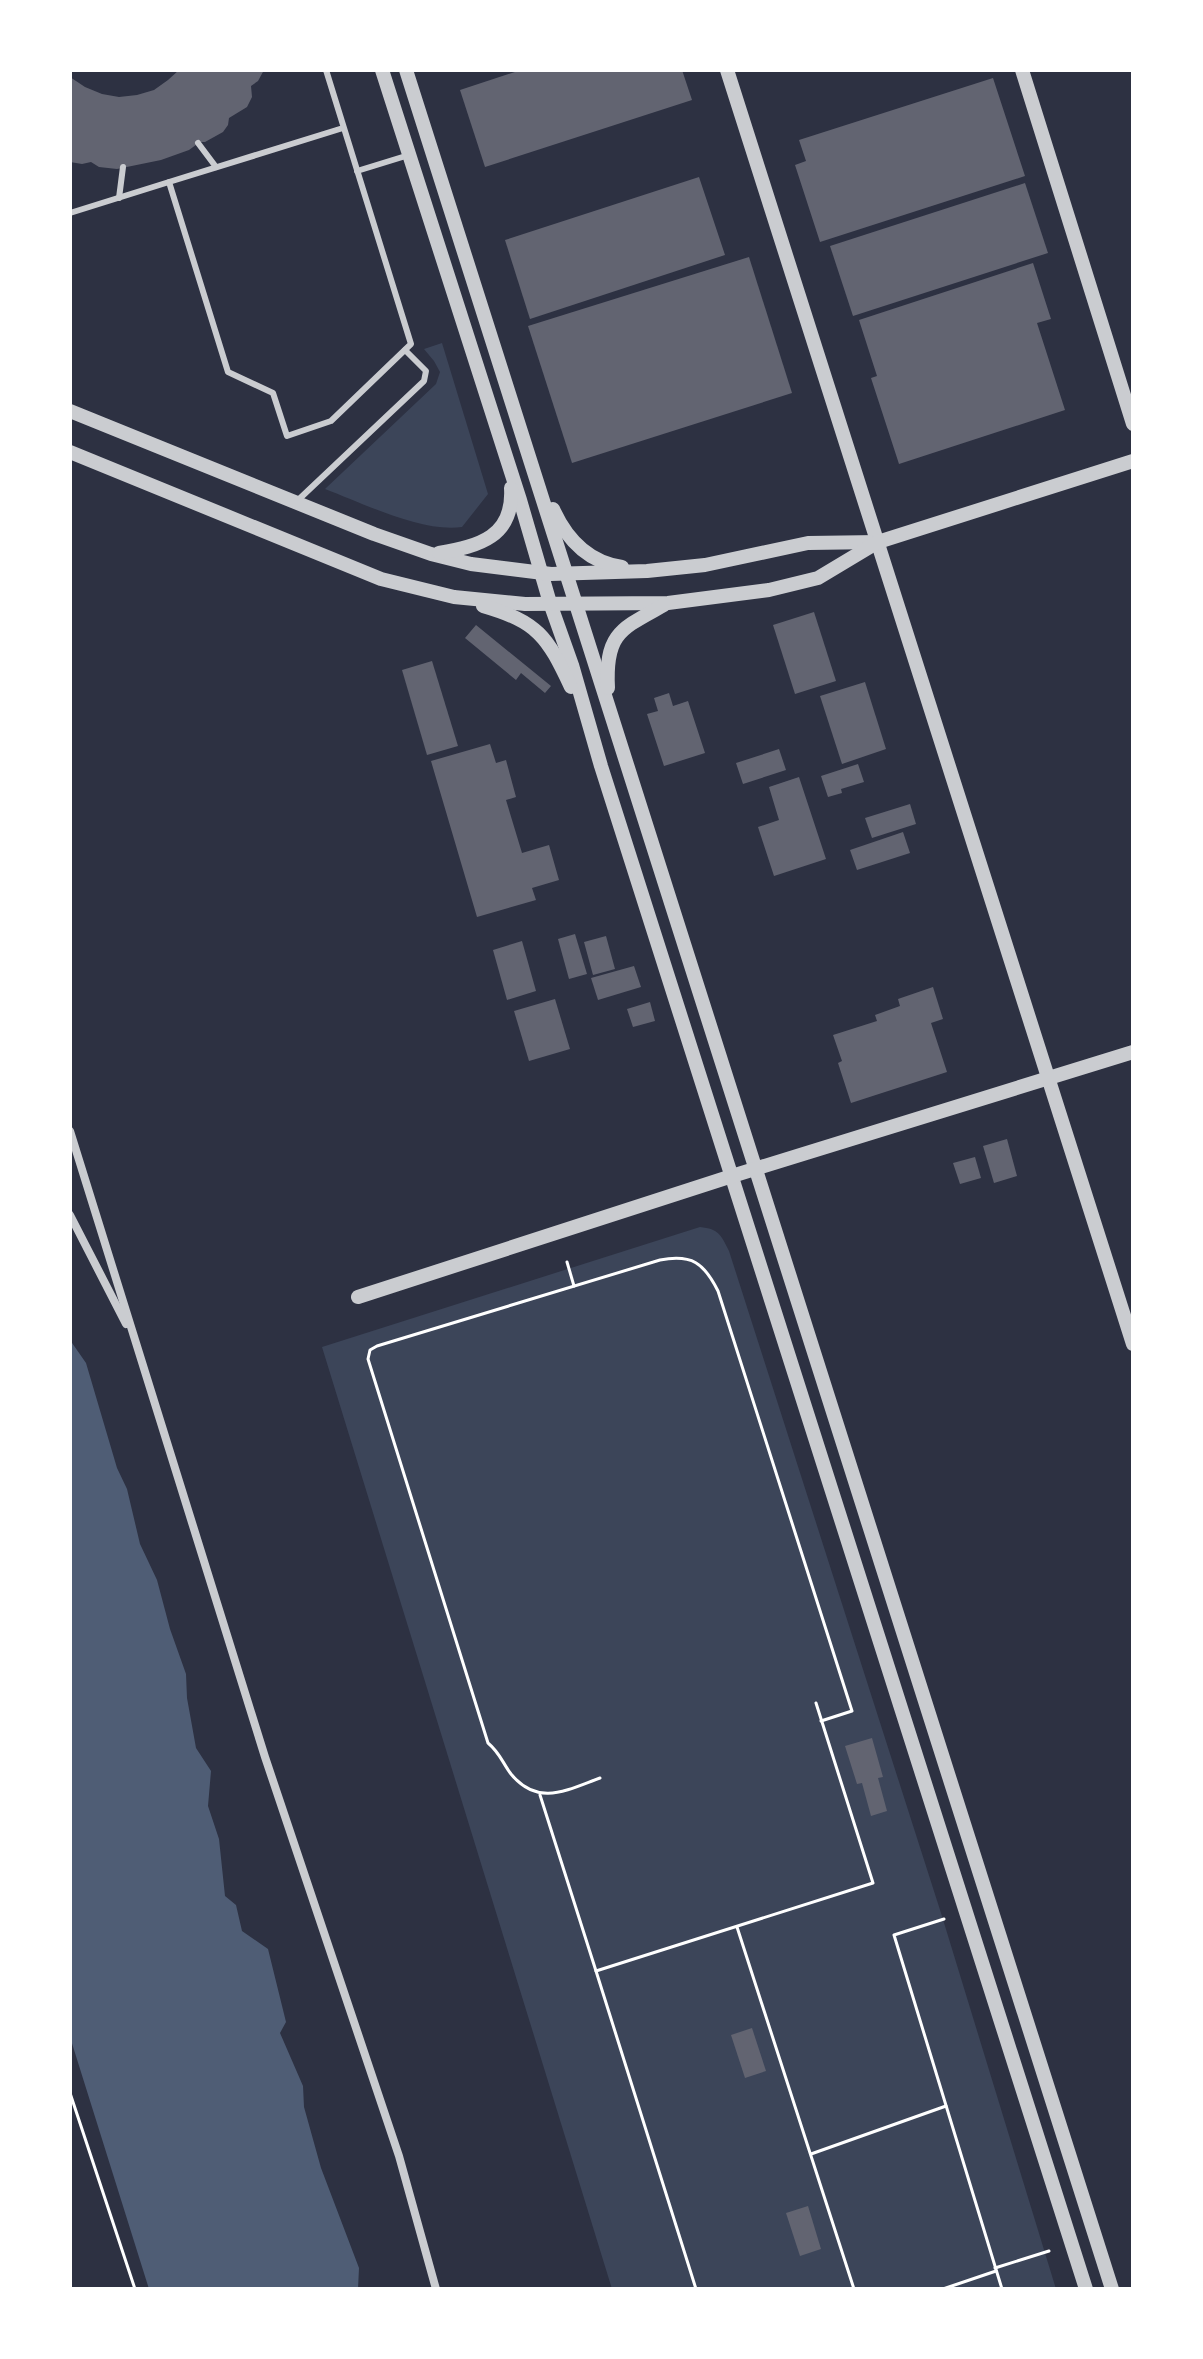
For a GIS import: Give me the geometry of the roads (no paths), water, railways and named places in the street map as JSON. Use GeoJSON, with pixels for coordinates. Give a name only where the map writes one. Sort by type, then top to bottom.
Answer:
{"type":"FeatureCollection","features":[{"type":"Feature","properties":{"kind":"street"},"geometry":{"type":"LineString","coordinates":[[382,70],[1086,2289]]}},
{"type":"Feature","properties":{"kind":"street"},"geometry":{"type":"LineString","coordinates":[[406,70],[1112,2289]]}},
{"type":"Feature","properties":{"kind":"street"},"geometry":{"type":"LineString","coordinates":[[727,70],[1133,1344]]}},
{"type":"Feature","properties":{"kind":"street"},"geometry":{"type":"LineString","coordinates":[[1022,70],[1133,424]]}},
{"type":"Feature","properties":{"kind":"street"},"geometry":{"type":"LineString","coordinates":[[70,411],[294,503],[463,563],[541,573],[647,571],[705,565],[808,543],[878,542]]}},
{"type":"Feature","properties":{"kind":"street"},"geometry":{"type":"LineString","coordinates":[[70,452],[356,570],[515,616],[541,634],[551,646],[585,716]]}},
{"type":"Feature","properties":{"kind":"street"},"geometry":{"type":"LineString","coordinates":[[454,597],[525,604],[668,603],[769,590],[818,578],[878,542],[1133,461]]}},
{"type":"Feature","properties":{"kind":"street"},"geometry":{"type":"LineString","coordinates":[[531,462],[558,521],[574,543],[608,565],[647,571]]}},
{"type":"Feature","properties":{"kind":"street"},"geometry":{"type":"LineString","coordinates":[[431,554],[479,544],[492,538],[509,515],[512,496],[510,470]]}},
{"type":"Feature","properties":{"kind":"street"},"geometry":{"type":"LineString","coordinates":[[610,712],[607,672],[609,655],[617,635],[632,622],[668,603]]}},
{"type":"Feature","properties":{"kind":"street"},"geometry":{"type":"LineString","coordinates":[[358,1297],[732,1176],[1133,1052]]}},
{"type":"Feature","properties":{"kind":"street"},"geometry":{"type":"LineString","coordinates":[[70,1131],[265,1757],[399,2156],[436,2289]]}},
{"type":"Feature","properties":{"kind":"street"},"geometry":{"type":"LineString","coordinates":[[70,1215],[136,1343]]}},
{"type":"Feature","properties":{"kind":"lane"},"geometry":{"type":"LineString","coordinates":[[169,182],[228,372],[273,393],[287,436],[331,421],[411,344],[326,70]]}},
{"type":"Feature","properties":{"kind":"lane"},"geometry":{"type":"LineString","coordinates":[[70,213],[343,128]]}},
{"type":"Feature","properties":{"kind":"lane"},"geometry":{"type":"LineString","coordinates":[[198,143],[216,167]]}},
{"type":"Feature","properties":{"kind":"lane"},"geometry":{"type":"LineString","coordinates":[[357,171],[409,155]]}},
{"type":"Feature","properties":{"kind":"lane"},"geometry":{"type":"LineString","coordinates":[[119,198],[123,167]]}},
{"type":"Feature","properties":{"kind":"lane"},"geometry":{"type":"LineString","coordinates":[[294,503],[424,381],[426,371],[405,350]]}}]}
